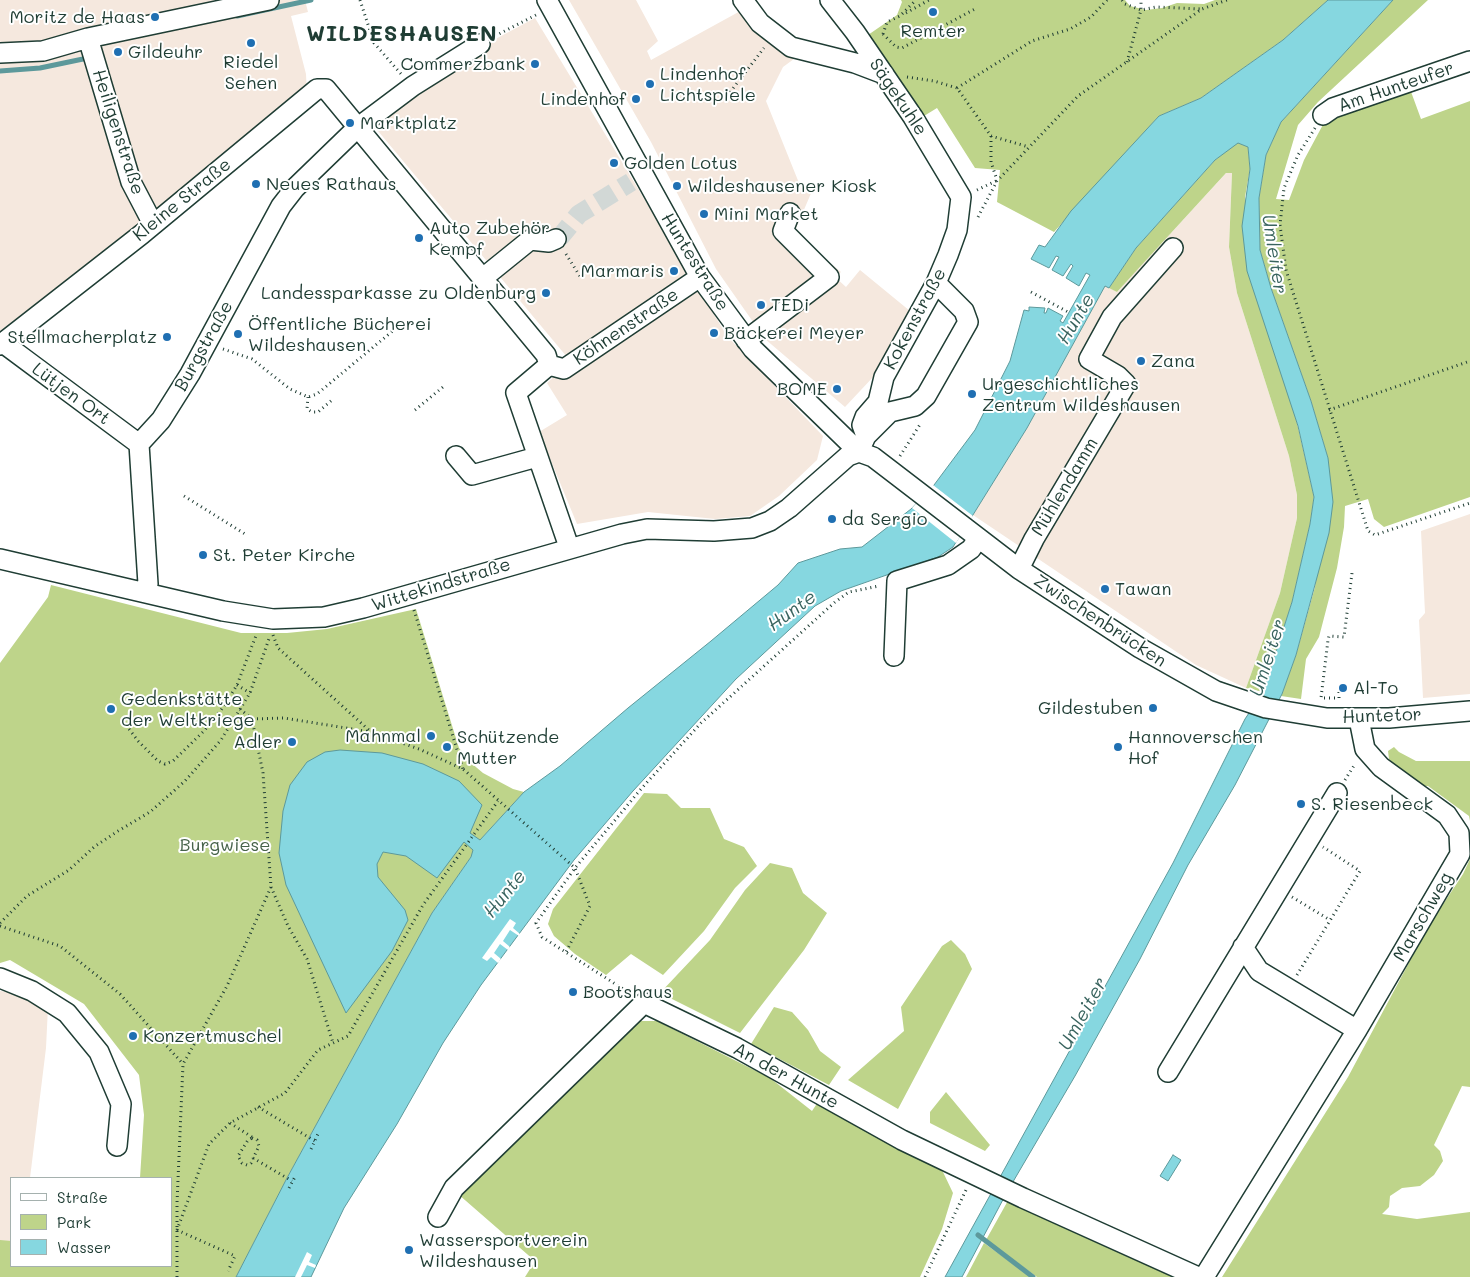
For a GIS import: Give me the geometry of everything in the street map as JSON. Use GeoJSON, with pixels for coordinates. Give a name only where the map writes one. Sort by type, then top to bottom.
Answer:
{"type":"FeatureCollection","features":[{"type":"Feature","properties":{"kind":"street"},"geometry":{"type":"LineString","coordinates":[[743,0],[760,23],[773,36],[791,47],[855,63],[884,74]]}},
{"type":"Feature","properties":{"kind":"street","name":"Sägekuhle"},"geometry":{"type":"LineString","coordinates":[[830,0],[913,117],[961,197]]}},
{"type":"Feature","properties":{"kind":"street"},"geometry":{"type":"LineString","coordinates":[[0,53],[43,51],[88,38],[260,1]]}},
{"type":"Feature","properties":{"kind":"street","name":"Huntestraße"},"geometry":{"type":"LineString","coordinates":[[550,4],[637,178],[700,277],[746,340],[862,444],[873,457],[923,496]]}},
{"type":"Feature","properties":{"kind":"street","name":"Heiligenstraße"},"geometry":{"type":"LineString","coordinates":[[88,38],[131,182],[154,224]]}},
{"type":"Feature","properties":{"kind":"street","name":"Burgstraße"},"geometry":{"type":"LineString","coordinates":[[139,444],[161,420],[207,344],[281,206],[296,188],[357,128],[413,86],[480,44]]}},
{"type":"Feature","properties":{"kind":"street","name":"Am Hunteufer"},"geometry":{"type":"LineString","coordinates":[[1323,115],[1333,108],[1470,61]]}},
{"type":"Feature","properties":{"kind":"street","name":"Kleine Straße"},"geometry":{"type":"LineString","coordinates":[[1,344],[154,224],[317,88],[326,89],[546,355],[549,365]]}},
{"type":"Feature","properties":{"kind":"street","name":"Kokenstraße"},"geometry":{"type":"LineString","coordinates":[[862,444],[862,425],[865,417],[878,402],[884,377],[936,283],[957,230],[961,197]]}},
{"type":"Feature","properties":{"kind":"street"},"geometry":{"type":"LineString","coordinates":[[746,340],[829,277],[784,231],[790,213]]}},
{"type":"Feature","properties":{"kind":"street"},"geometry":{"type":"LineString","coordinates":[[483,278],[530,240],[549,242],[561,246]]}},
{"type":"Feature","properties":{"kind":"street","name":"Mühlendamm"},"geometry":{"type":"LineString","coordinates":[[1018,569],[1126,384],[1118,376],[1089,359],[1112,317],[1172,248]]}},
{"type":"Feature","properties":{"kind":"street","name":"Köhnenstraße"},"geometry":{"type":"LineString","coordinates":[[549,365],[564,369],[700,277]]}},
{"type":"Feature","properties":{"kind":"street"},"geometry":{"type":"LineString","coordinates":[[926,396],[968,322],[964,311],[936,283]]}},
{"type":"Feature","properties":{"kind":"street","name":"Lütjen Ort"},"geometry":{"type":"LineString","coordinates":[[1,344],[139,444]]}},
{"type":"Feature","properties":{"kind":"street"},"geometry":{"type":"LineString","coordinates":[[549,365],[516,393],[569,547]]}},
{"type":"Feature","properties":{"kind":"street","name":"Wittekindstraße"},"geometry":{"type":"LineString","coordinates":[[0,559],[223,611],[282,619],[324,618],[410,595],[569,547],[647,530],[714,531],[752,528],[770,520],[789,508],[862,444],[890,412],[915,406],[926,396]]}},
{"type":"Feature","properties":{"kind":"street"},"geometry":{"type":"LineString","coordinates":[[139,444],[148,584],[144,592]]}},
{"type":"Feature","properties":{"kind":"street"},"geometry":{"type":"LineString","coordinates":[[456,456],[472,475],[538,456]]}},
{"type":"Feature","properties":{"kind":"street","name":"Zwischenbrücken"},"geometry":{"type":"LineString","coordinates":[[923,496],[1018,569],[1165,663],[1216,691],[1239,700],[1294,714]]}},
{"type":"Feature","properties":{"kind":"street"},"geometry":{"type":"LineString","coordinates":[[894,656],[897,581],[948,565],[970,549],[971,534]]}},
{"type":"Feature","properties":{"kind":"street","name":"Huntetor"},"geometry":{"type":"LineString","coordinates":[[1294,714],[1359,719],[1470,711]]}},
{"type":"Feature","properties":{"kind":"street","name":"Marschweg"},"geometry":{"type":"LineString","coordinates":[[1204,1277],[1357,1030],[1460,854],[1459,834],[1447,815],[1381,767],[1365,748],[1359,719]]}},
{"type":"Feature","properties":{"kind":"street"},"geometry":{"type":"LineString","coordinates":[[1168,1072],[1243,947],[1280,890],[1337,793]]}},
{"type":"Feature","properties":{"kind":"street"},"geometry":{"type":"LineString","coordinates":[[1243,947],[1259,971],[1357,1030]]}},
{"type":"Feature","properties":{"kind":"street"},"geometry":{"type":"LineString","coordinates":[[0,978],[32,991],[67,1013],[99,1052],[122,1104],[117,1146]]}},
{"type":"Feature","properties":{"kind":"street"},"geometry":{"type":"LineString","coordinates":[[438,1217],[454,1188],[644,1003]]}},
{"type":"Feature","properties":{"kind":"street","name":"An der Hunte"},"geometry":{"type":"LineString","coordinates":[[644,1003],[737,1048],[902,1140],[1023,1198],[1198,1277]]}},
{"type":"Feature","properties":{"kind":"path"},"geometry":{"type":"LineString","coordinates":[[360,0],[374,43],[413,86]]}},
{"type":"Feature","properties":{"kind":"path"},"geometry":{"type":"LineString","coordinates":[[900,16],[916,0]]}},
{"type":"Feature","properties":{"kind":"path"},"geometry":{"type":"LineString","coordinates":[[930,0],[887,22],[883,34],[896,47],[902,48],[975,9]]}},
{"type":"Feature","properties":{"kind":"path"},"geometry":{"type":"LineString","coordinates":[[957,88],[1032,41],[1070,29],[1091,17],[1107,0]]}},
{"type":"Feature","properties":{"kind":"path"},"geometry":{"type":"LineString","coordinates":[[1122,0],[1125,4],[1141,10],[1156,7],[1202,9]]}},
{"type":"Feature","properties":{"kind":"path"},"geometry":{"type":"LineString","coordinates":[[1127,63],[1141,10],[1141,0]]}},
{"type":"Feature","properties":{"kind":"path"},"geometry":{"type":"LineString","coordinates":[[961,197],[997,181],[1078,96],[1202,9],[1227,0]]}},
{"type":"Feature","properties":{"kind":"path"},"geometry":{"type":"LineString","coordinates":[[480,44],[550,4]]}},
{"type":"Feature","properties":{"kind":"path"},"geometry":{"type":"LineString","coordinates":[[724,100],[773,36]]}},
{"type":"Feature","properties":{"kind":"path"},"geometry":{"type":"LineString","coordinates":[[884,74],[934,81],[957,88],[991,136],[991,162],[997,181]]}},
{"type":"Feature","properties":{"kind":"path"},"geometry":{"type":"LineString","coordinates":[[1323,115],[1298,156],[1284,188],[1280,226],[1286,270],[1368,531],[1375,535],[1470,503]]}},
{"type":"Feature","properties":{"kind":"path"},"geometry":{"type":"LineString","coordinates":[[991,136],[1029,147]]}},
{"type":"Feature","properties":{"kind":"path"},"geometry":{"type":"LineString","coordinates":[[561,246],[581,278]]}},
{"type":"Feature","properties":{"kind":"path"},"geometry":{"type":"LineString","coordinates":[[1031,292],[1068,312]]}},
{"type":"Feature","properties":{"kind":"path"},"geometry":{"type":"LineString","coordinates":[[207,344],[252,359],[290,389],[308,396],[317,394],[396,330]]}},
{"type":"Feature","properties":{"kind":"path"},"geometry":{"type":"LineString","coordinates":[[1329,410],[1470,361]]}},
{"type":"Feature","properties":{"kind":"path"},"geometry":{"type":"LineString","coordinates":[[414,410],[443,387]]}},
{"type":"Feature","properties":{"kind":"path"},"geometry":{"type":"LineString","coordinates":[[308,396],[307,409],[312,412],[318,412],[332,400]]}},
{"type":"Feature","properties":{"kind":"path"},"geometry":{"type":"LineString","coordinates":[[898,461],[903,449],[922,421],[926,396]]}},
{"type":"Feature","properties":{"kind":"path"},"geometry":{"type":"LineString","coordinates":[[184,496],[246,534]]}},
{"type":"Feature","properties":{"kind":"path"},"geometry":{"type":"LineString","coordinates":[[1339,692],[1339,698],[1321,698],[1330,636],[1344,637],[1352,573]]}},
{"type":"Feature","properties":{"kind":"path"},"geometry":{"type":"LineString","coordinates":[[644,1003],[542,936],[536,923],[575,868],[641,789],[701,722],[835,602],[850,592],[897,581]]}},
{"type":"Feature","properties":{"kind":"path"},"geometry":{"type":"LineString","coordinates":[[410,595],[462,768]]}},
{"type":"Feature","properties":{"kind":"path"},"geometry":{"type":"LineString","coordinates":[[123,721],[153,756],[165,764],[173,761],[204,731],[225,706],[237,685],[258,631],[272,632]]}},
{"type":"Feature","properties":{"kind":"path"},"geometry":{"type":"LineString","coordinates":[[272,632],[278,648],[371,732]]}},
{"type":"Feature","properties":{"kind":"path"},"geometry":{"type":"LineString","coordinates":[[183,1064],[120,994],[60,946],[0,924],[27,896],[69,870],[94,847],[150,812],[185,781],[221,740],[250,693],[272,632]]}},
{"type":"Feature","properties":{"kind":"path"},"geometry":{"type":"LineString","coordinates":[[237,685],[250,693]]}},
{"type":"Feature","properties":{"kind":"path"},"geometry":{"type":"LineString","coordinates":[[240,709],[252,718],[284,718],[371,732],[419,749],[462,768],[575,868],[590,906],[566,952]]}},
{"type":"Feature","properties":{"kind":"path"},"geometry":{"type":"LineString","coordinates":[[252,718],[263,773],[268,813],[267,849],[271,887],[288,926],[307,959],[333,1043]]}},
{"type":"Feature","properties":{"kind":"path"},"geometry":{"type":"LineString","coordinates":[[1337,793],[1365,748]]}},
{"type":"Feature","properties":{"kind":"path"},"geometry":{"type":"LineString","coordinates":[[177,1230],[209,1144],[230,1123],[285,1093],[318,1050],[348,1036],[424,905],[500,802]]}},
{"type":"Feature","properties":{"kind":"path"},"geometry":{"type":"LineString","coordinates":[[1289,989],[1360,871],[1310,839]]}},
{"type":"Feature","properties":{"kind":"path"},"geometry":{"type":"LineString","coordinates":[[566,870],[571,874]]}},
{"type":"Feature","properties":{"kind":"path"},"geometry":{"type":"LineString","coordinates":[[178,1277],[177,1230],[183,1064],[227,986],[271,887]]}},
{"type":"Feature","properties":{"kind":"path"},"geometry":{"type":"LineString","coordinates":[[1280,890],[1330,920]]}},
{"type":"Feature","properties":{"kind":"path"},"geometry":{"type":"LineString","coordinates":[[258,1107],[315,1142]]}},
{"type":"Feature","properties":{"kind":"path"},"geometry":{"type":"LineString","coordinates":[[230,1123],[257,1140],[259,1146],[247,1165],[242,1163],[238,1156],[248,1140],[257,1140]]}},
{"type":"Feature","properties":{"kind":"path"},"geometry":{"type":"LineString","coordinates":[[310,1149],[318,1134]]}},
{"type":"Feature","properties":{"kind":"path"},"geometry":{"type":"LineString","coordinates":[[253,1158],[292,1181]]}},
{"type":"Feature","properties":{"kind":"path"},"geometry":{"type":"LineString","coordinates":[[289,1188],[296,1175]]}},
{"type":"Feature","properties":{"kind":"path"},"geometry":{"type":"LineString","coordinates":[[925,1277],[977,1176]]}},
{"type":"Feature","properties":{"kind":"path"},"geometry":{"type":"LineString","coordinates":[[177,1230],[235,1256],[228,1271]]}},
{"type":"Feature","properties":{"kind":"shaded area"},"geometry":{"type":"Polygon","coordinates":[[[0,0],[305,0],[308,12],[291,16],[306,74],[307,94],[139,227],[0,331],[0,0]]]}},
{"type":"Feature","properties":{"kind":"shaded area"},"geometry":{"type":"Polygon","coordinates":[[[569,0],[636,0],[658,41],[647,51],[651,60],[744,9],[798,56],[783,67],[766,101],[799,183],[812,191],[794,233],[841,272],[835,277],[846,287],[860,270],[910,311],[875,375],[845,407],[765,339],[716,269],[651,142],[569,0]]]}},
{"type":"Feature","properties":{"kind":"shaded area"},"geometry":{"type":"Polygon","coordinates":[[[535,18],[727,336],[823,436],[817,460],[779,496],[750,516],[715,519],[648,512],[577,524],[539,432],[567,415],[547,383],[558,373],[567,357],[373,125],[488,43],[535,18]]]}},
{"type":"Feature","properties":{"kind":"shaded area"},"geometry":{"type":"Polygon","coordinates":[[[1227,172],[1232,172],[1229,247],[1237,293],[1289,456],[1297,495],[1297,518],[1280,593],[1246,688],[1196,665],[973,515],[1027,428],[1105,285],[1117,292],[1227,172]]]}},
{"type":"Feature","properties":{"kind":"shaded area"},"geometry":{"type":"Polygon","coordinates":[[[1470,514],[1470,694],[1423,698],[1419,620],[1425,613],[1421,531],[1470,514]]]}},
{"type":"Feature","properties":{"kind":"shaded area"},"geometry":{"type":"Polygon","coordinates":[[[0,991],[28,994],[48,1007],[46,1048],[30,1177],[10,1177],[10,1267],[0,1277],[0,991]]]}},
{"type":"Feature","properties":{"kind":"green space"},"geometry":{"type":"Polygon","coordinates":[[[901,0],[1125,0],[1130,6],[1146,10],[1162,8],[1177,3],[1204,4],[1215,0],[1328,0],[1283,40],[1201,98],[1159,116],[1054,232],[997,202],[1000,170],[975,168],[937,108],[924,116],[868,35],[897,15],[901,0]]]}},
{"type":"Feature","properties":{"kind":"green space"},"geometry":{"type":"Polygon","coordinates":[[[1393,0],[1428,0],[1318,102],[1298,125],[1276,199],[1289,200],[1304,160],[1326,119],[1410,89],[1421,119],[1470,101],[1470,497],[1384,527],[1374,519],[1368,499],[1345,506],[1344,527],[1337,568],[1319,637],[1306,659],[1301,699],[1281,696],[1296,655],[1315,587],[1328,458],[1311,401],[1271,288],[1260,250],[1259,198],[1266,155],[1281,122],[1393,0]]]}},
{"type":"Feature","properties":{"kind":"green space"},"geometry":{"type":"Polygon","coordinates":[[[1238,142],[1248,147],[1250,169],[1245,197],[1314,497],[1310,524],[1292,602],[1263,692],[1246,688],[1280,593],[1297,518],[1297,495],[1289,456],[1237,293],[1229,247],[1232,173],[1226,173],[1117,292],[1109,288],[1136,248],[1215,160],[1238,142]]]}},
{"type":"Feature","properties":{"kind":"green space","name":"Burgwiese"},"geometry":{"type":"Polygon","coordinates":[[[51,585],[241,633],[287,633],[327,629],[416,609],[459,748],[470,762],[483,773],[513,789],[524,792],[480,840],[471,857],[432,913],[287,1178],[236,1277],[0,1277],[0,1240],[10,1241],[10,1267],[172,1267],[172,1177],[140,1177],[144,1115],[139,1075],[84,1004],[10,960],[0,963],[0,663],[48,597],[51,585]]]}},
{"type":"Feature","properties":{"kind":"green space"},"geometry":{"type":"Polygon","coordinates":[[[1394,747],[1399,752],[1416,761],[1470,761],[1470,821],[1469,816],[1428,786],[1422,786],[1397,767],[1389,759],[1388,751],[1394,747]]]}},
{"type":"Feature","properties":{"kind":"green space"},"geometry":{"type":"Polygon","coordinates":[[[644,793],[667,794],[681,808],[710,808],[724,839],[744,847],[757,866],[735,888],[704,931],[663,975],[631,954],[606,975],[575,954],[554,936],[548,924],[553,909],[644,793]]]}},
{"type":"Feature","properties":{"kind":"green space"},"geometry":{"type":"Polygon","coordinates":[[[1470,859],[1470,1087],[1462,1086],[1434,1145],[1440,1151],[1443,1161],[1434,1175],[1420,1186],[1402,1188],[1390,1196],[1389,1207],[1382,1214],[1417,1219],[1470,1212],[1470,1277],[1222,1277],[1348,1077],[1428,927],[1463,874],[1470,859]]]}},
{"type":"Feature","properties":{"kind":"green space"},"geometry":{"type":"Polygon","coordinates":[[[770,863],[792,868],[803,893],[827,913],[804,950],[740,1033],[660,993],[710,940],[745,890],[770,863]]]}},
{"type":"Feature","properties":{"kind":"green space"},"geometry":{"type":"Polygon","coordinates":[[[951,940],[965,954],[972,969],[898,1109],[848,1080],[904,1031],[901,1007],[942,946],[951,940]]]}},
{"type":"Feature","properties":{"kind":"green space"},"geometry":{"type":"Polygon","coordinates":[[[774,1007],[792,1012],[808,1030],[820,1051],[841,1067],[829,1085],[751,1044],[774,1007]]]}},
{"type":"Feature","properties":{"kind":"green space"},"geometry":{"type":"Polygon","coordinates":[[[634,1021],[657,1021],[770,1078],[812,1111],[820,1099],[924,1156],[943,1172],[953,1193],[942,1229],[920,1277],[525,1277],[535,1261],[458,1194],[634,1021]]]}},
{"type":"Feature","properties":{"kind":"green space"},"geometry":{"type":"Polygon","coordinates":[[[946,1092],[990,1145],[985,1151],[930,1123],[930,1112],[946,1092]]]}},
{"type":"Feature","properties":{"kind":"green space"},"geometry":{"type":"Polygon","coordinates":[[[1010,1197],[1175,1277],[1037,1277],[986,1240],[1010,1197]]]}},
{"type":"Feature","properties":{"kind":"green space"},"geometry":{"type":"Polygon","coordinates":[[[984,1243],[1031,1277],[966,1277],[984,1243]]]}},
{"type":"Feature","properties":{"kind":"water","name":"Hunte"},"geometry":{"type":"Polygon","coordinates":[[[1328,0],[1393,0],[1281,122],[1266,155],[1259,198],[1260,250],[1271,288],[1311,401],[1328,458],[1333,502],[1329,533],[1296,655],[1282,694],[1235,785],[1188,865],[1140,959],[1075,1076],[1007,1192],[962,1277],[945,1277],[1173,863],[1245,719],[1263,692],[1292,602],[1310,524],[1314,497],[1298,426],[1247,271],[1242,226],[1250,169],[1248,147],[1238,143],[1215,160],[1136,248],[1109,288],[1105,286],[1027,428],[953,547],[938,557],[841,591],[815,606],[736,679],[633,791],[574,860],[481,985],[443,1043],[397,1124],[344,1208],[311,1277],[236,1277],[287,1178],[432,913],[471,857],[473,850],[464,842],[437,878],[406,856],[383,852],[377,864],[378,877],[405,910],[408,920],[392,951],[346,1013],[286,885],[279,853],[283,811],[290,785],[307,762],[325,752],[340,750],[382,753],[423,764],[459,781],[482,805],[470,833],[480,840],[524,792],[560,766],[711,641],[778,585],[798,563],[840,549],[862,547],[911,509],[934,485],[975,430],[1010,361],[1024,310],[1029,311],[1029,307],[1045,308],[1044,313],[1046,313],[1048,308],[1063,316],[1060,321],[1063,323],[1090,275],[1086,273],[1079,286],[1066,278],[1073,266],[1071,264],[1063,276],[1052,270],[1059,257],[1056,256],[1049,268],[1031,259],[1039,245],[1045,247],[1071,211],[1159,116],[1201,98],[1283,40],[1328,0]]]}},
{"type":"Feature","properties":{"kind":"water"},"geometry":{"type":"Polygon","coordinates":[[[1173,1155],[1181,1160],[1168,1181],[1160,1176],[1173,1155]]]}},
{"type":"Feature","properties":{"kind":"pier"},"geometry":{"type":"Polygon","coordinates":[[[933,485],[973,516],[956,543],[912,508],[933,485]]]}},
{"type":"Feature","properties":{"kind":"pier"},"geometry":{"type":"Polygon","coordinates":[[[510,919],[516,923],[513,928],[520,934],[519,936],[510,930],[503,941],[510,947],[508,950],[500,944],[494,953],[501,959],[498,963],[491,957],[487,961],[482,958],[510,919]]]}},
{"type":"Feature","properties":{"kind":"pier"},"geometry":{"type":"Polygon","coordinates":[[[307,1252],[312,1255],[309,1262],[316,1265],[315,1268],[307,1265],[301,1277],[295,1277],[307,1252]]]}},
{"type":"Feature","properties":{"kind":"waterway"},"geometry":{"type":"LineString","coordinates":[[237,16],[311,0]]}},
{"type":"Feature","properties":{"kind":"waterway"},"geometry":{"type":"LineString","coordinates":[[0,71],[40,68],[83,59]]}},
{"type":"Feature","properties":{"kind":"waterway"},"geometry":{"type":"LineString","coordinates":[[978,1235],[1033,1277]]}},
{"type":"Feature","properties":{"kind":"tunnel"},"geometry":{"type":"LineString","coordinates":[[556,239],[561,236],[579,214],[631,182]]}},
{"type":"Feature","properties":{"kind":"place","name":"Remter"},"geometry":{"type":"Point","coordinates":[933,12]}},
{"type":"Feature","properties":{"kind":"place","name":"Moritz de Haas"},"geometry":{"type":"Point","coordinates":[155,17]}},
{"type":"Feature","properties":{"kind":"place","name":"Riedel Sehen"},"geometry":{"type":"Point","coordinates":[251,43]}},
{"type":"Feature","properties":{"kind":"place","name":"Gildeuhr"},"geometry":{"type":"Point","coordinates":[118,52]}},
{"type":"Feature","properties":{"kind":"place","name":"Commerzbank"},"geometry":{"type":"Point","coordinates":[535,64]}},
{"type":"Feature","properties":{"kind":"place","name":"Lindenhof Lichtspiele"},"geometry":{"type":"Point","coordinates":[650,84]}},
{"type":"Feature","properties":{"kind":"place","name":"Lindenhof"},"geometry":{"type":"Point","coordinates":[636,99]}},
{"type":"Feature","properties":{"kind":"place","name":"Marktplatz"},"geometry":{"type":"Point","coordinates":[350,123]}},
{"type":"Feature","properties":{"kind":"place","name":"Golden Lotus"},"geometry":{"type":"Point","coordinates":[614,163]}},
{"type":"Feature","properties":{"kind":"place","name":"Neues Rathaus"},"geometry":{"type":"Point","coordinates":[256,184]}},
{"type":"Feature","properties":{"kind":"place","name":"Wildeshausener Kiosk"},"geometry":{"type":"Point","coordinates":[677,186]}},
{"type":"Feature","properties":{"kind":"place","name":"Mini Market"},"geometry":{"type":"Point","coordinates":[704,214]}},
{"type":"Feature","properties":{"kind":"place","name":"Auto Zubehör Kempf"},"geometry":{"type":"Point","coordinates":[419,238]}},
{"type":"Feature","properties":{"kind":"place","name":"Marmaris"},"geometry":{"type":"Point","coordinates":[674,271]}},
{"type":"Feature","properties":{"kind":"place","name":"Landessparkasse zu Oldenburg"},"geometry":{"type":"Point","coordinates":[546,293]}},
{"type":"Feature","properties":{"kind":"place","name":"TEDi"},"geometry":{"type":"Point","coordinates":[761,305]}},
{"type":"Feature","properties":{"kind":"place","name":"Bäckerei Meyer"},"geometry":{"type":"Point","coordinates":[714,333]}},
{"type":"Feature","properties":{"kind":"place","name":"Öffentliche Bücherei Wildeshausen"},"geometry":{"type":"Point","coordinates":[238,334]}},
{"type":"Feature","properties":{"kind":"place","name":"Stellmacherplatz"},"geometry":{"type":"Point","coordinates":[167,337]}},
{"type":"Feature","properties":{"kind":"place","name":"Zana"},"geometry":{"type":"Point","coordinates":[1141,361]}},
{"type":"Feature","properties":{"kind":"place","name":"BOME"},"geometry":{"type":"Point","coordinates":[837,389]}},
{"type":"Feature","properties":{"kind":"place","name":"Urgeschichtliches Zentrum Wildeshausen"},"geometry":{"type":"Point","coordinates":[972,394]}},
{"type":"Feature","properties":{"kind":"place","name":"da Sergio"},"geometry":{"type":"Point","coordinates":[832,519]}},
{"type":"Feature","properties":{"kind":"place","name":"St. Peter Kirche"},"geometry":{"type":"Point","coordinates":[203,555]}},
{"type":"Feature","properties":{"kind":"place","name":"Tawan"},"geometry":{"type":"Point","coordinates":[1105,589]}},
{"type":"Feature","properties":{"kind":"place","name":"Al-To"},"geometry":{"type":"Point","coordinates":[1343,688]}},
{"type":"Feature","properties":{"kind":"place","name":"Gildestuben"},"geometry":{"type":"Point","coordinates":[1153,708]}},
{"type":"Feature","properties":{"kind":"place","name":"Gedenkstätte der Weltkriege"},"geometry":{"type":"Point","coordinates":[111,709]}},
{"type":"Feature","properties":{"kind":"place","name":"Mahnmal"},"geometry":{"type":"Point","coordinates":[431,736]}},
{"type":"Feature","properties":{"kind":"place","name":"Adler"},"geometry":{"type":"Point","coordinates":[292,742]}},
{"type":"Feature","properties":{"kind":"place","name":"Schützende Mutter"},"geometry":{"type":"Point","coordinates":[447,747]}},
{"type":"Feature","properties":{"kind":"place","name":"Hannoverschen Hof"},"geometry":{"type":"Point","coordinates":[1118,747]}},
{"type":"Feature","properties":{"kind":"place","name":"S. Riesenbeck"},"geometry":{"type":"Point","coordinates":[1301,804]}},
{"type":"Feature","properties":{"kind":"place","name":"Bootshaus"},"geometry":{"type":"Point","coordinates":[573,992]}},
{"type":"Feature","properties":{"kind":"place","name":"Konzertmuschel"},"geometry":{"type":"Point","coordinates":[133,1036]}},
{"type":"Feature","properties":{"kind":"place","name":"Wassersportverein Wildeshausen"},"geometry":{"type":"Point","coordinates":[409,1250]}},
{"type":"Feature","properties":{"kind":"district","name":"WILDESHAUSEN"},"geometry":{"type":"Point","coordinates":[402,34]}},
{"type":"Feature","properties":{"kind":"water label","name":"Umleiter"},"geometry":{"type":"Point","coordinates":[1274,254]}},
{"type":"Feature","properties":{"kind":"water label","name":"Umleiter"},"geometry":{"type":"Point","coordinates":[1268,658]}},
{"type":"Feature","properties":{"kind":"water label","name":"Umleiter"},"geometry":{"type":"Point","coordinates":[1083,1014]}}]}
